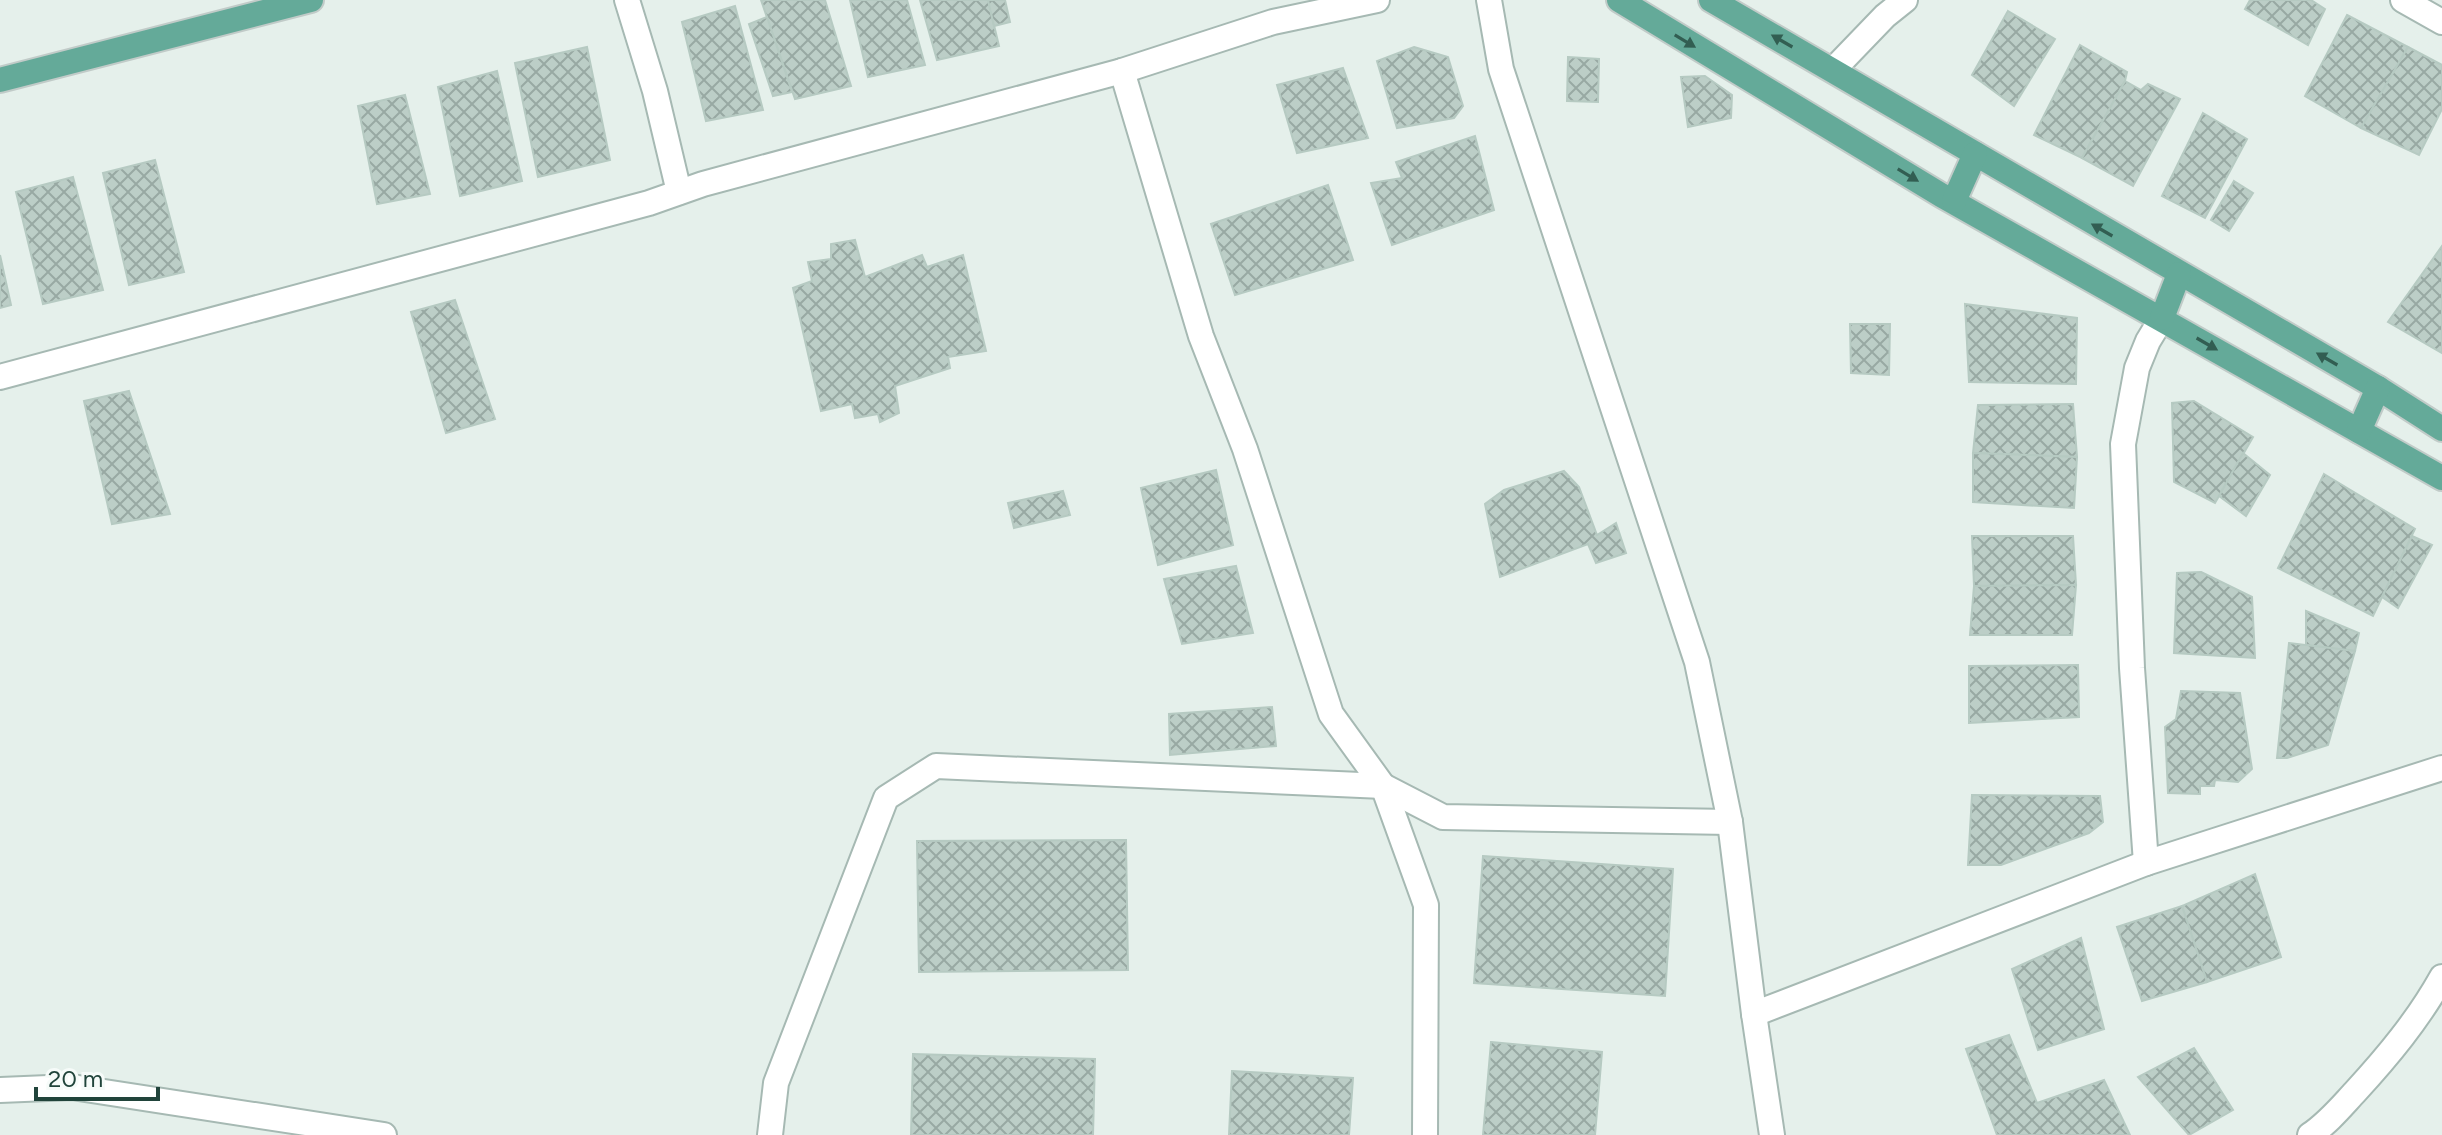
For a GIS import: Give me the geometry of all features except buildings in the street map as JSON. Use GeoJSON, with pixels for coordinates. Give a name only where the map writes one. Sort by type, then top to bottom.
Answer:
{"type":"FeatureCollection","features":[{"type":"Feature","properties":{"kind":"main road"},"geometry":{"type":"LineString","coordinates":[[0,80],[311,0]]}},
{"type":"Feature","properties":{"kind":"main road"},"geometry":{"type":"LineString","coordinates":[[1619,0],[1954,201],[2442,478]]}},
{"type":"Feature","properties":{"kind":"main road"},"geometry":{"type":"LineString","coordinates":[[1711,0],[2378,388],[2442,429]]}},
{"type":"Feature","properties":{"kind":"main road"},"geometry":{"type":"LineString","coordinates":[[1954,201],[1975,154]]}},
{"type":"Feature","properties":{"kind":"main road"},"geometry":{"type":"LineString","coordinates":[[2162,318],[2179,274]]}},
{"type":"Feature","properties":{"kind":"main road"},"geometry":{"type":"LineString","coordinates":[[2359,431],[2378,388]]}},
{"type":"Feature","properties":{"kind":"street"},"geometry":{"type":"LineString","coordinates":[[627,0],[655,91],[679,192]]}},
{"type":"Feature","properties":{"kind":"street"},"geometry":{"type":"LineString","coordinates":[[0,377],[649,203],[718,180],[1122,71],[1273,22],[1377,0]]}},
{"type":"Feature","properties":{"kind":"street"},"geometry":{"type":"LineString","coordinates":[[1489,0],[1501,69],[1697,662],[1730,822],[1772,1135]]}},
{"type":"Feature","properties":{"kind":"street"},"geometry":{"type":"LineString","coordinates":[[1833,70],[1885,16],[1905,0]]}},
{"type":"Feature","properties":{"kind":"street"},"geometry":{"type":"LineString","coordinates":[[2403,0],[2442,22]]}},
{"type":"Feature","properties":{"kind":"street"},"geometry":{"type":"LineString","coordinates":[[1122,71],[1201,336],[1245,449],[1331,714],[1383,786],[1426,905],[1425,1135]]}},
{"type":"Feature","properties":{"kind":"street"},"geometry":{"type":"LineString","coordinates":[[2146,863],[2132,668],[2123,444],[2137,368],[2162,318]]}},
{"type":"Feature","properties":{"kind":"street"},"geometry":{"type":"LineString","coordinates":[[770,1135],[776,1083],[886,798],[936,766],[1383,786],[1443,817],[1730,822]]}},
{"type":"Feature","properties":{"kind":"street"},"geometry":{"type":"LineString","coordinates":[[1754,1014],[2146,863],[2442,768]]}},
{"type":"Feature","properties":{"kind":"street"},"geometry":{"type":"LineString","coordinates":[[2310,1135],[2325,1125],[2394,1050],[2442,977]]}},
{"type":"Feature","properties":{"kind":"street"},"geometry":{"type":"LineString","coordinates":[[0,1090],[72,1087],[384,1135]]}}]}
